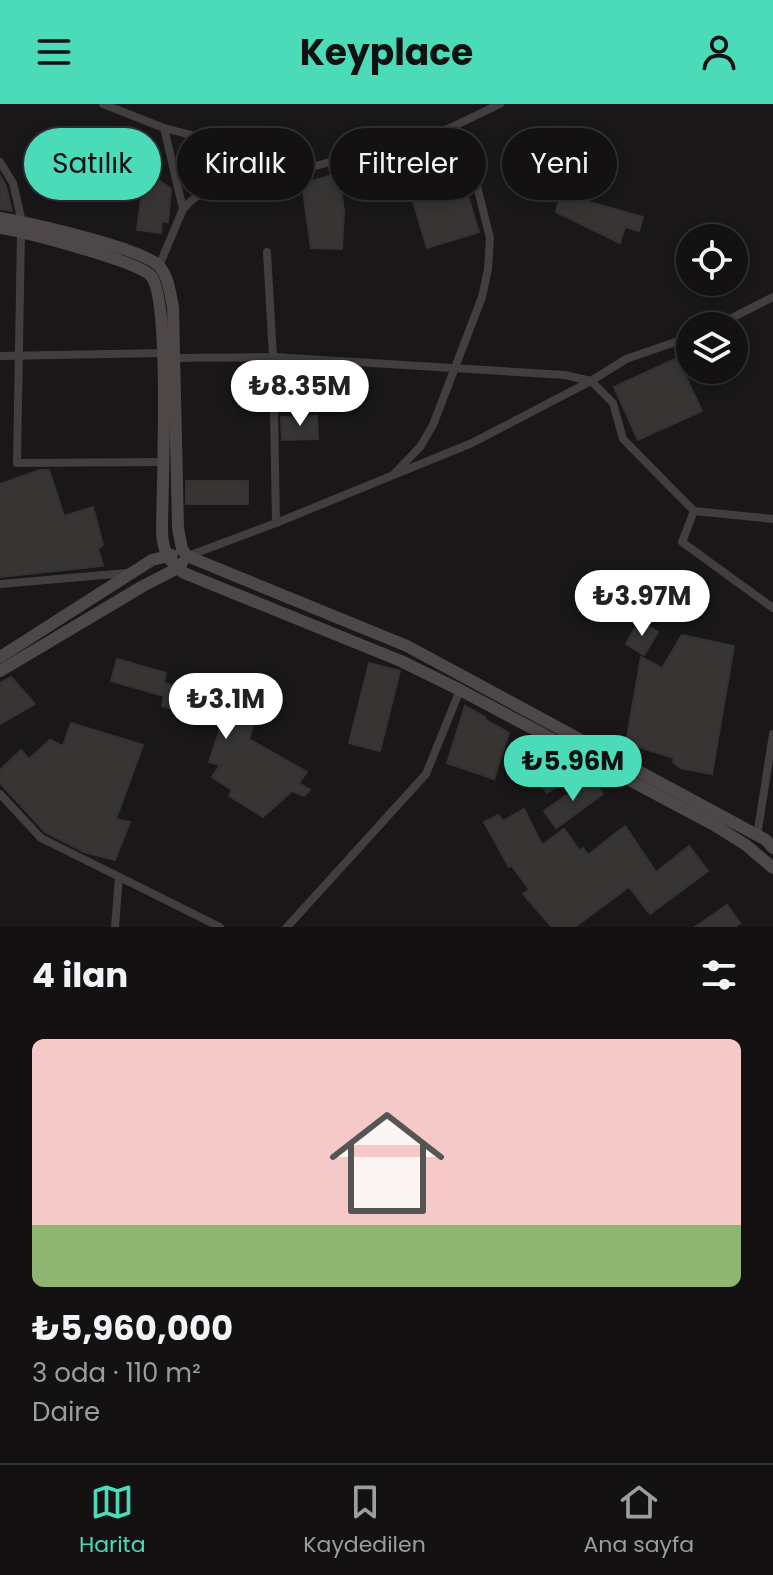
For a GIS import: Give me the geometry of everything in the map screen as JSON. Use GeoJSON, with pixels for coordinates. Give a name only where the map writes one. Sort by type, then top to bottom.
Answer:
{"type":"FeatureCollection","features":[{"type":"Feature","properties":{"kind":"street"},"geometry":{"type":"LineString","coordinates":[[103,104],[177,131]]}},
{"type":"Feature","properties":{"kind":"street"},"geometry":{"type":"LineString","coordinates":[[450,128],[500,104]]}},
{"type":"Feature","properties":{"kind":"street"},"geometry":{"type":"LineString","coordinates":[[164,128],[183,209]]}},
{"type":"Feature","properties":{"kind":"street"},"geometry":{"type":"LineString","coordinates":[[0,162],[13,183],[21,227],[17,463],[162,462]]}},
{"type":"Feature","properties":{"kind":"street"},"geometry":{"type":"LineString","coordinates":[[154,270],[183,209],[192,200]]}},
{"type":"Feature","properties":{"kind":"street"},"geometry":{"type":"LineString","coordinates":[[391,477],[420,447],[433,425],[482,297],[490,238],[480,200]]}},
{"type":"Feature","properties":{"kind":"street"},"geometry":{"type":"LineString","coordinates":[[0,218],[21,227],[128,251],[168,283],[173,307],[162,462],[182,549],[187,556]]}},
{"type":"Feature","properties":{"kind":"street"},"geometry":{"type":"LineString","coordinates":[[0,228],[21,227]]}},
{"type":"Feature","properties":{"kind":"street"},"geometry":{"type":"LineString","coordinates":[[267,252],[273,357],[276,523]]}},
{"type":"Feature","properties":{"kind":"street"},"geometry":{"type":"LineString","coordinates":[[744,312],[773,297]]}},
{"type":"Feature","properties":{"kind":"street"},"geometry":{"type":"LineString","coordinates":[[0,671],[178,568],[187,556],[472,443],[591,381],[626,359],[676,342]]}},
{"type":"Feature","properties":{"kind":"street"},"geometry":{"type":"LineString","coordinates":[[0,356],[273,357],[565,375],[591,381],[613,403],[623,439],[694,511],[773,519]]}},
{"type":"Feature","properties":{"kind":"street"},"geometry":{"type":"LineString","coordinates":[[169,356],[169,486],[162,532],[165,555],[178,568],[401,661],[460,690],[714,825],[746,845],[773,868]]}},
{"type":"Feature","properties":{"kind":"street"},"geometry":{"type":"LineString","coordinates":[[694,511],[682,542],[773,608]]}},
{"type":"Feature","properties":{"kind":"street"},"geometry":{"type":"LineString","coordinates":[[0,657],[152,560],[165,555],[187,556],[407,646],[757,836],[773,848]]}},
{"type":"Feature","properties":{"kind":"street"},"geometry":{"type":"LineString","coordinates":[[0,584],[134,572]]}},
{"type":"Feature","properties":{"kind":"street"},"geometry":{"type":"LineString","coordinates":[[287,927],[426,774],[460,690]]}},
{"type":"Feature","properties":{"kind":"street"},"geometry":{"type":"LineString","coordinates":[[757,836],[773,734]]}},
{"type":"Feature","properties":{"kind":"street"},"geometry":{"type":"LineString","coordinates":[[0,794],[41,838],[220,927]]}},
{"type":"Feature","properties":{"kind":"street"},"geometry":{"type":"LineString","coordinates":[[115,927],[119,877]]}},
{"type":"Feature","properties":{"kind":"building"},"geometry":{"type":"Polygon","coordinates":[[[0,175],[6,186],[12,211],[0,209],[0,175]]]}},
{"type":"Feature","properties":{"kind":"building"},"geometry":{"type":"Polygon","coordinates":[[[330,176],[330,200],[342,200],[342,249],[311,248],[304,200],[314,200],[314,180],[330,176]]]}},
{"type":"Feature","properties":{"kind":"building"},"geometry":{"type":"Polygon","coordinates":[[[161,182],[171,189],[168,222],[162,221],[161,233],[137,230],[141,200],[161,200],[161,182]]]}},
{"type":"Feature","properties":{"kind":"building"},"geometry":{"type":"Polygon","coordinates":[[[413,200],[469,200],[479,232],[427,248],[413,200]]]}},
{"type":"Feature","properties":{"kind":"building"},"geometry":{"type":"Polygon","coordinates":[[[559,200],[582,200],[643,217],[639,231],[625,227],[620,243],[556,212],[559,200]]]}},
{"type":"Feature","properties":{"kind":"building"},"geometry":{"type":"Polygon","coordinates":[[[676,358],[676,384],[689,384],[702,411],[638,440],[614,387],[676,358]]]}},
{"type":"Feature","properties":{"kind":"building"},"geometry":{"type":"Polygon","coordinates":[[[317,416],[318,439],[282,440],[281,417],[317,416]]]}},
{"type":"Feature","properties":{"kind":"building"},"geometry":{"type":"Polygon","coordinates":[[[40,470],[49,470],[64,516],[93,507],[103,545],[98,549],[103,566],[0,577],[0,484],[40,470]]]}},
{"type":"Feature","properties":{"kind":"building"},"geometry":{"type":"Polygon","coordinates":[[[186,481],[248,481],[248,504],[186,504],[186,481]]]}},
{"type":"Feature","properties":{"kind":"building"},"geometry":{"type":"Polygon","coordinates":[[[639,621],[658,632],[644,655],[626,644],[639,621]]]}},
{"type":"Feature","properties":{"kind":"building"},"geometry":{"type":"Polygon","coordinates":[[[682,635],[734,646],[712,774],[680,768],[673,762],[674,758],[626,743],[641,657],[662,668],[682,635]]]}},
{"type":"Feature","properties":{"kind":"building"},"geometry":{"type":"Polygon","coordinates":[[[117,659],[166,673],[164,683],[259,708],[249,739],[307,772],[299,783],[310,790],[304,796],[292,791],[263,817],[229,796],[232,790],[212,777],[220,765],[209,762],[222,723],[162,706],[164,696],[111,681],[117,659]]]}},
{"type":"Feature","properties":{"kind":"building"},"geometry":{"type":"Polygon","coordinates":[[[369,663],[400,671],[380,751],[349,743],[369,663]]]}},
{"type":"Feature","properties":{"kind":"building"},"geometry":{"type":"Polygon","coordinates":[[[11,677],[35,704],[0,724],[0,683],[11,677]]]}},
{"type":"Feature","properties":{"kind":"building"},"geometry":{"type":"Polygon","coordinates":[[[465,706],[509,733],[494,779],[447,763],[465,706]]]}},
{"type":"Feature","properties":{"kind":"building"},"geometry":{"type":"Polygon","coordinates":[[[71,723],[143,745],[116,819],[130,822],[115,860],[84,852],[45,832],[0,783],[0,770],[21,750],[29,759],[50,740],[63,746],[71,723]]]}},
{"type":"Feature","properties":{"kind":"building"},"geometry":{"type":"Polygon","coordinates":[[[558,758],[571,777],[547,793],[533,776],[558,758]]]}},
{"type":"Feature","properties":{"kind":"building"},"geometry":{"type":"Polygon","coordinates":[[[591,778],[603,794],[556,828],[544,811],[591,778]]]}},
{"type":"Feature","properties":{"kind":"building"},"geometry":{"type":"Polygon","coordinates":[[[524,809],[542,845],[564,829],[580,851],[583,848],[588,855],[625,826],[656,872],[689,846],[708,871],[650,914],[629,887],[575,927],[552,927],[523,894],[529,889],[511,865],[509,867],[484,822],[498,815],[503,821],[524,809]]]}},
{"type":"Feature","properties":{"kind":"building"},"geometry":{"type":"Polygon","coordinates":[[[727,905],[740,923],[735,927],[695,927],[727,905]]]}}]}
